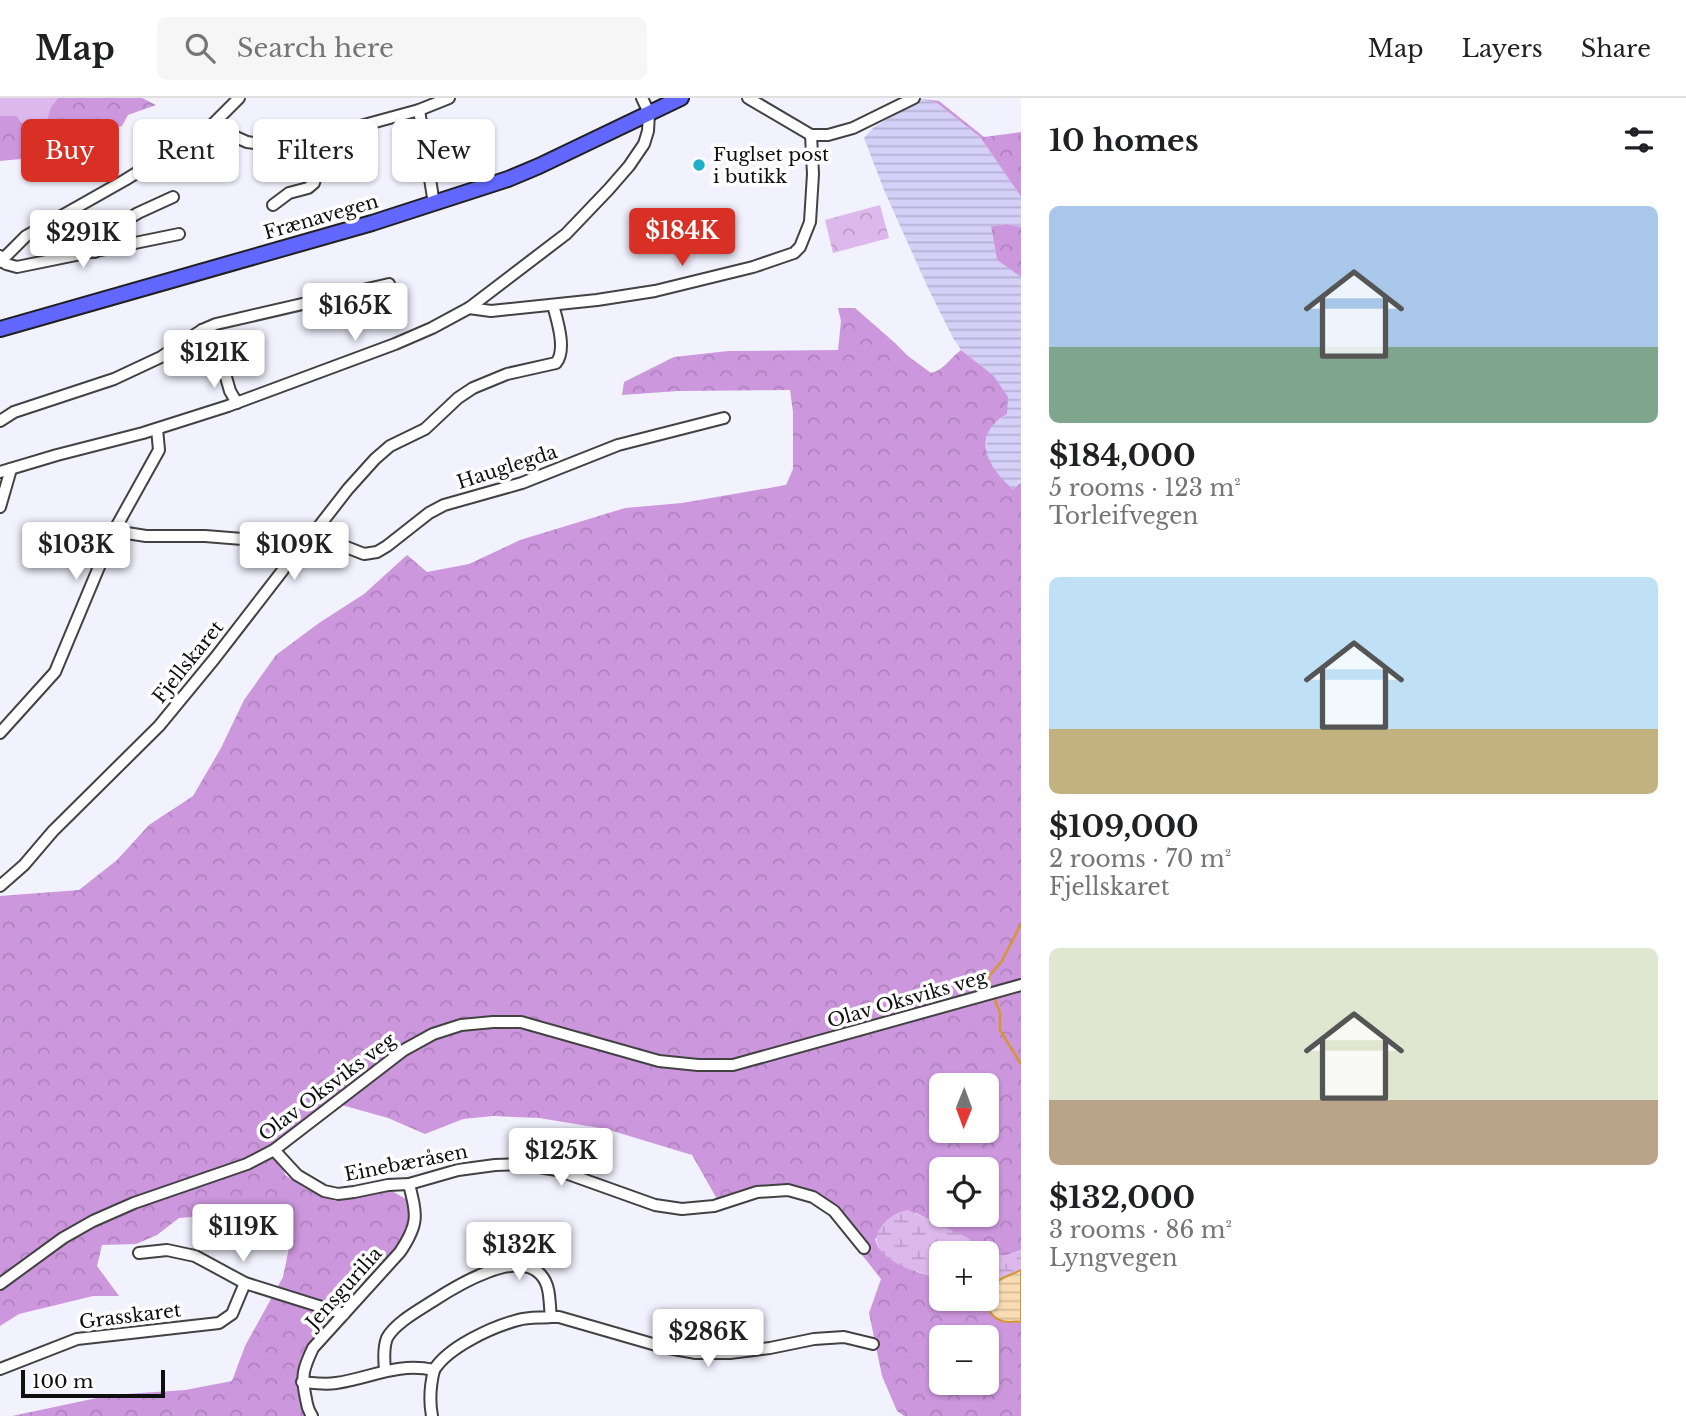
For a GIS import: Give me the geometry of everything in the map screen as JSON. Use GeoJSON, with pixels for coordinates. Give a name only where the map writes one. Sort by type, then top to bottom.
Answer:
{"type":"FeatureCollection","features":[{"type":"Feature","properties":{"kind":"main road","name":"Frænavegen"},"geometry":{"type":"LineString","coordinates":[[0,329],[434,204],[508,179],[681,98]]}},
{"type":"Feature","properties":{"kind":"street"},"geometry":{"type":"LineString","coordinates":[[218,119],[239,98]]}},
{"type":"Feature","properties":{"kind":"street"},"geometry":{"type":"LineString","coordinates":[[378,121],[419,110],[449,98]]}},
{"type":"Feature","properties":{"kind":"street"},"geometry":{"type":"LineString","coordinates":[[0,507],[6,471],[157,429],[237,402],[395,344],[469,308],[566,234],[629,166],[644,144],[648,131],[649,113],[642,98]]}},
{"type":"Feature","properties":{"kind":"street"},"geometry":{"type":"LineString","coordinates":[[748,98],[811,135],[828,135],[853,128],[914,98]]}},
{"type":"Feature","properties":{"kind":"street"},"geometry":{"type":"LineString","coordinates":[[419,110],[434,204]]}},
{"type":"Feature","properties":{"kind":"street"},"geometry":{"type":"LineString","coordinates":[[469,308],[491,311],[655,291],[753,267],[794,253],[800,247],[810,222],[813,174],[811,135]]}},
{"type":"Feature","properties":{"kind":"street"},"geometry":{"type":"LineString","coordinates":[[133,175],[26,236],[1,259],[6,264],[17,267],[179,234]]}},
{"type":"Feature","properties":{"kind":"street"},"geometry":{"type":"LineString","coordinates":[[273,205],[289,193],[311,186],[314,182]]}},
{"type":"Feature","properties":{"kind":"street"},"geometry":{"type":"LineString","coordinates":[[95,252],[96,238],[138,212],[173,197]]}},
{"type":"Feature","properties":{"kind":"street"},"geometry":{"type":"LineString","coordinates":[[0,421],[14,412],[114,379],[161,357],[216,324],[389,284]]}},
{"type":"Feature","properties":{"kind":"street","name":"Fjellskaret"},"geometry":{"type":"LineString","coordinates":[[0,886],[24,865],[53,831],[159,726],[283,570],[290,555],[313,534],[375,459],[390,446],[425,429],[458,398],[473,388],[507,374],[556,363],[560,359],[559,330],[553,305]]}},
{"type":"Feature","properties":{"kind":"street"},"geometry":{"type":"LineString","coordinates":[[202,330],[215,339],[230,391],[237,402]]}},
{"type":"Feature","properties":{"kind":"street","name":"Hauglegda"},"geometry":{"type":"LineString","coordinates":[[313,534],[364,554],[377,552],[444,505],[522,483],[618,445],[724,418]]}},
{"type":"Feature","properties":{"kind":"street"},"geometry":{"type":"LineString","coordinates":[[0,733],[55,672],[114,531],[159,450],[157,429]]}},
{"type":"Feature","properties":{"kind":"street"},"geometry":{"type":"LineString","coordinates":[[114,531],[146,536],[205,536],[255,540],[272,545],[290,555]]}},
{"type":"Feature","properties":{"kind":"street","name":"Olav Oksviks veg"},"geometry":{"type":"LineString","coordinates":[[0,1284],[63,1238],[93,1221],[134,1203],[247,1164],[274,1150],[404,1050],[433,1034],[461,1025],[521,1022],[659,1061],[733,1065],[1021,985]]}},
{"type":"Feature","properties":{"kind":"street","name":"Einebæråsen"},"geometry":{"type":"LineString","coordinates":[[274,1150],[297,1175],[324,1191],[338,1194],[409,1184],[458,1170],[521,1164],[557,1170],[655,1205],[682,1209],[714,1206],[757,1192],[788,1190],[813,1197],[834,1211],[864,1248]]}},
{"type":"Feature","properties":{"kind":"street","name":"Jensgurilia"},"geometry":{"type":"LineString","coordinates":[[302,1382],[313,1348],[408,1240],[415,1219],[409,1184]]}},
{"type":"Feature","properties":{"kind":"street"},"geometry":{"type":"LineString","coordinates":[[139,1253],[167,1250],[195,1256],[245,1283],[344,1314]]}},
{"type":"Feature","properties":{"kind":"street"},"geometry":{"type":"LineString","coordinates":[[385,1370],[387,1339],[400,1324],[460,1284],[492,1270],[514,1265],[527,1266],[540,1273],[548,1285],[551,1317]]}},
{"type":"Feature","properties":{"kind":"street","name":"Grasskaret"},"geometry":{"type":"LineString","coordinates":[[0,1369],[77,1339],[219,1323],[232,1314],[245,1283]]}},
{"type":"Feature","properties":{"kind":"street"},"geometry":{"type":"LineString","coordinates":[[432,1416],[429,1402],[431,1381],[439,1362],[464,1343],[519,1320],[559,1317],[663,1347],[696,1353],[730,1353],[814,1339],[844,1337],[873,1344]]}},
{"type":"Feature","properties":{"kind":"street"},"geometry":{"type":"LineString","coordinates":[[312,1416],[308,1410],[302,1382],[334,1383],[385,1370],[419,1367],[434,1370]]}},
{"type":"Feature","properties":{"kind":"shaded area"},"geometry":{"type":"Polygon","coordinates":[[[922,99],[937,103],[980,137],[1021,197],[1021,227],[1007,224],[991,226],[997,260],[1021,277],[1021,483],[1013,489],[999,477],[988,460],[986,451],[987,433],[991,425],[1007,414],[993,375],[961,350],[953,338],[884,190],[864,138],[874,127],[922,99]]]}},
{"type":"Feature","properties":{"kind":"shaded area"},"geometry":{"type":"Polygon","coordinates":[[[1021,1270],[1021,1322],[1000,1320],[990,1311],[999,1311],[999,1281],[1021,1270]]]}},
{"type":"Feature","properties":{"kind":"green space"},"geometry":{"type":"Polygon","coordinates":[[[0,98],[58,98],[51,107],[48,119],[21,119],[21,122],[17,116],[0,116],[0,98]]]}},
{"type":"Feature","properties":{"kind":"green space"},"geometry":{"type":"Polygon","coordinates":[[[58,98],[142,98],[156,105],[128,115],[119,127],[119,119],[47,119],[51,107],[58,98]]]}},
{"type":"Feature","properties":{"kind":"green space"},"geometry":{"type":"Polygon","coordinates":[[[922,99],[939,101],[984,137],[1021,132],[1021,197],[980,137],[937,103],[922,99]]]}},
{"type":"Feature","properties":{"kind":"green space"},"geometry":{"type":"Polygon","coordinates":[[[0,116],[17,116],[21,122],[21,159],[0,161],[0,116]]]}},
{"type":"Feature","properties":{"kind":"green space"},"geometry":{"type":"Polygon","coordinates":[[[880,205],[889,238],[833,253],[825,220],[880,205]]]}},
{"type":"Feature","properties":{"kind":"green space"},"geometry":{"type":"Polygon","coordinates":[[[1007,224],[1021,227],[1021,277],[997,260],[991,226],[1007,224]]]}},
{"type":"Feature","properties":{"kind":"green space"},"geometry":{"type":"Polygon","coordinates":[[[838,308],[855,308],[931,373],[943,367],[961,350],[993,375],[1008,397],[1007,414],[989,431],[986,451],[996,471],[1013,489],[1021,483],[1021,1250],[999,1255],[999,1241],[971,1241],[943,1227],[999,1227],[999,1157],[929,1157],[929,1220],[916,1213],[875,1239],[885,1254],[917,1272],[929,1275],[929,1311],[1021,1314],[1021,1416],[904,1416],[897,1411],[882,1376],[869,1313],[881,1279],[817,1198],[754,1191],[717,1199],[692,1155],[606,1129],[539,1118],[493,1116],[463,1119],[425,1134],[388,1118],[338,1104],[277,1149],[285,1175],[308,1190],[335,1201],[390,1190],[406,1199],[410,1209],[407,1232],[400,1245],[369,1279],[309,1362],[312,1416],[12,1416],[111,1395],[185,1390],[232,1381],[245,1346],[283,1277],[291,1238],[273,1208],[179,1218],[157,1235],[136,1244],[102,1245],[97,1266],[119,1296],[93,1296],[19,1314],[0,1326],[0,896],[79,890],[117,860],[149,825],[193,796],[221,748],[244,700],[276,655],[364,594],[407,555],[427,572],[469,564],[520,540],[625,508],[682,503],[786,485],[793,469],[793,412],[790,390],[678,391],[622,395],[624,382],[674,357],[728,351],[838,350],[841,321],[838,308]]]}},
{"type":"Feature","properties":{"kind":"green space"},"geometry":{"type":"Polygon","coordinates":[[[908,1210],[929,1220],[929,1227],[945,1227],[972,1241],[929,1241],[929,1275],[900,1265],[885,1255],[877,1242],[881,1227],[899,1212],[908,1210]]]}},
{"type":"Feature","properties":{"kind":"green space"},"geometry":{"type":"Polygon","coordinates":[[[1021,1250],[1021,1270],[999,1282],[999,1255],[1021,1250]]]}},
{"type":"Feature","properties":{"kind":"waterway"},"geometry":{"type":"LineString","coordinates":[[992,991],[988,977],[1002,961],[1021,924]]}},
{"type":"Feature","properties":{"kind":"waterway"},"geometry":{"type":"LineString","coordinates":[[994,997],[1000,1013],[1000,1030],[1021,1064]]}},
{"type":"Feature","properties":{"kind":"place","name":"Fuglset post i butikk"},"geometry":{"type":"Point","coordinates":[699,165]}}]}
